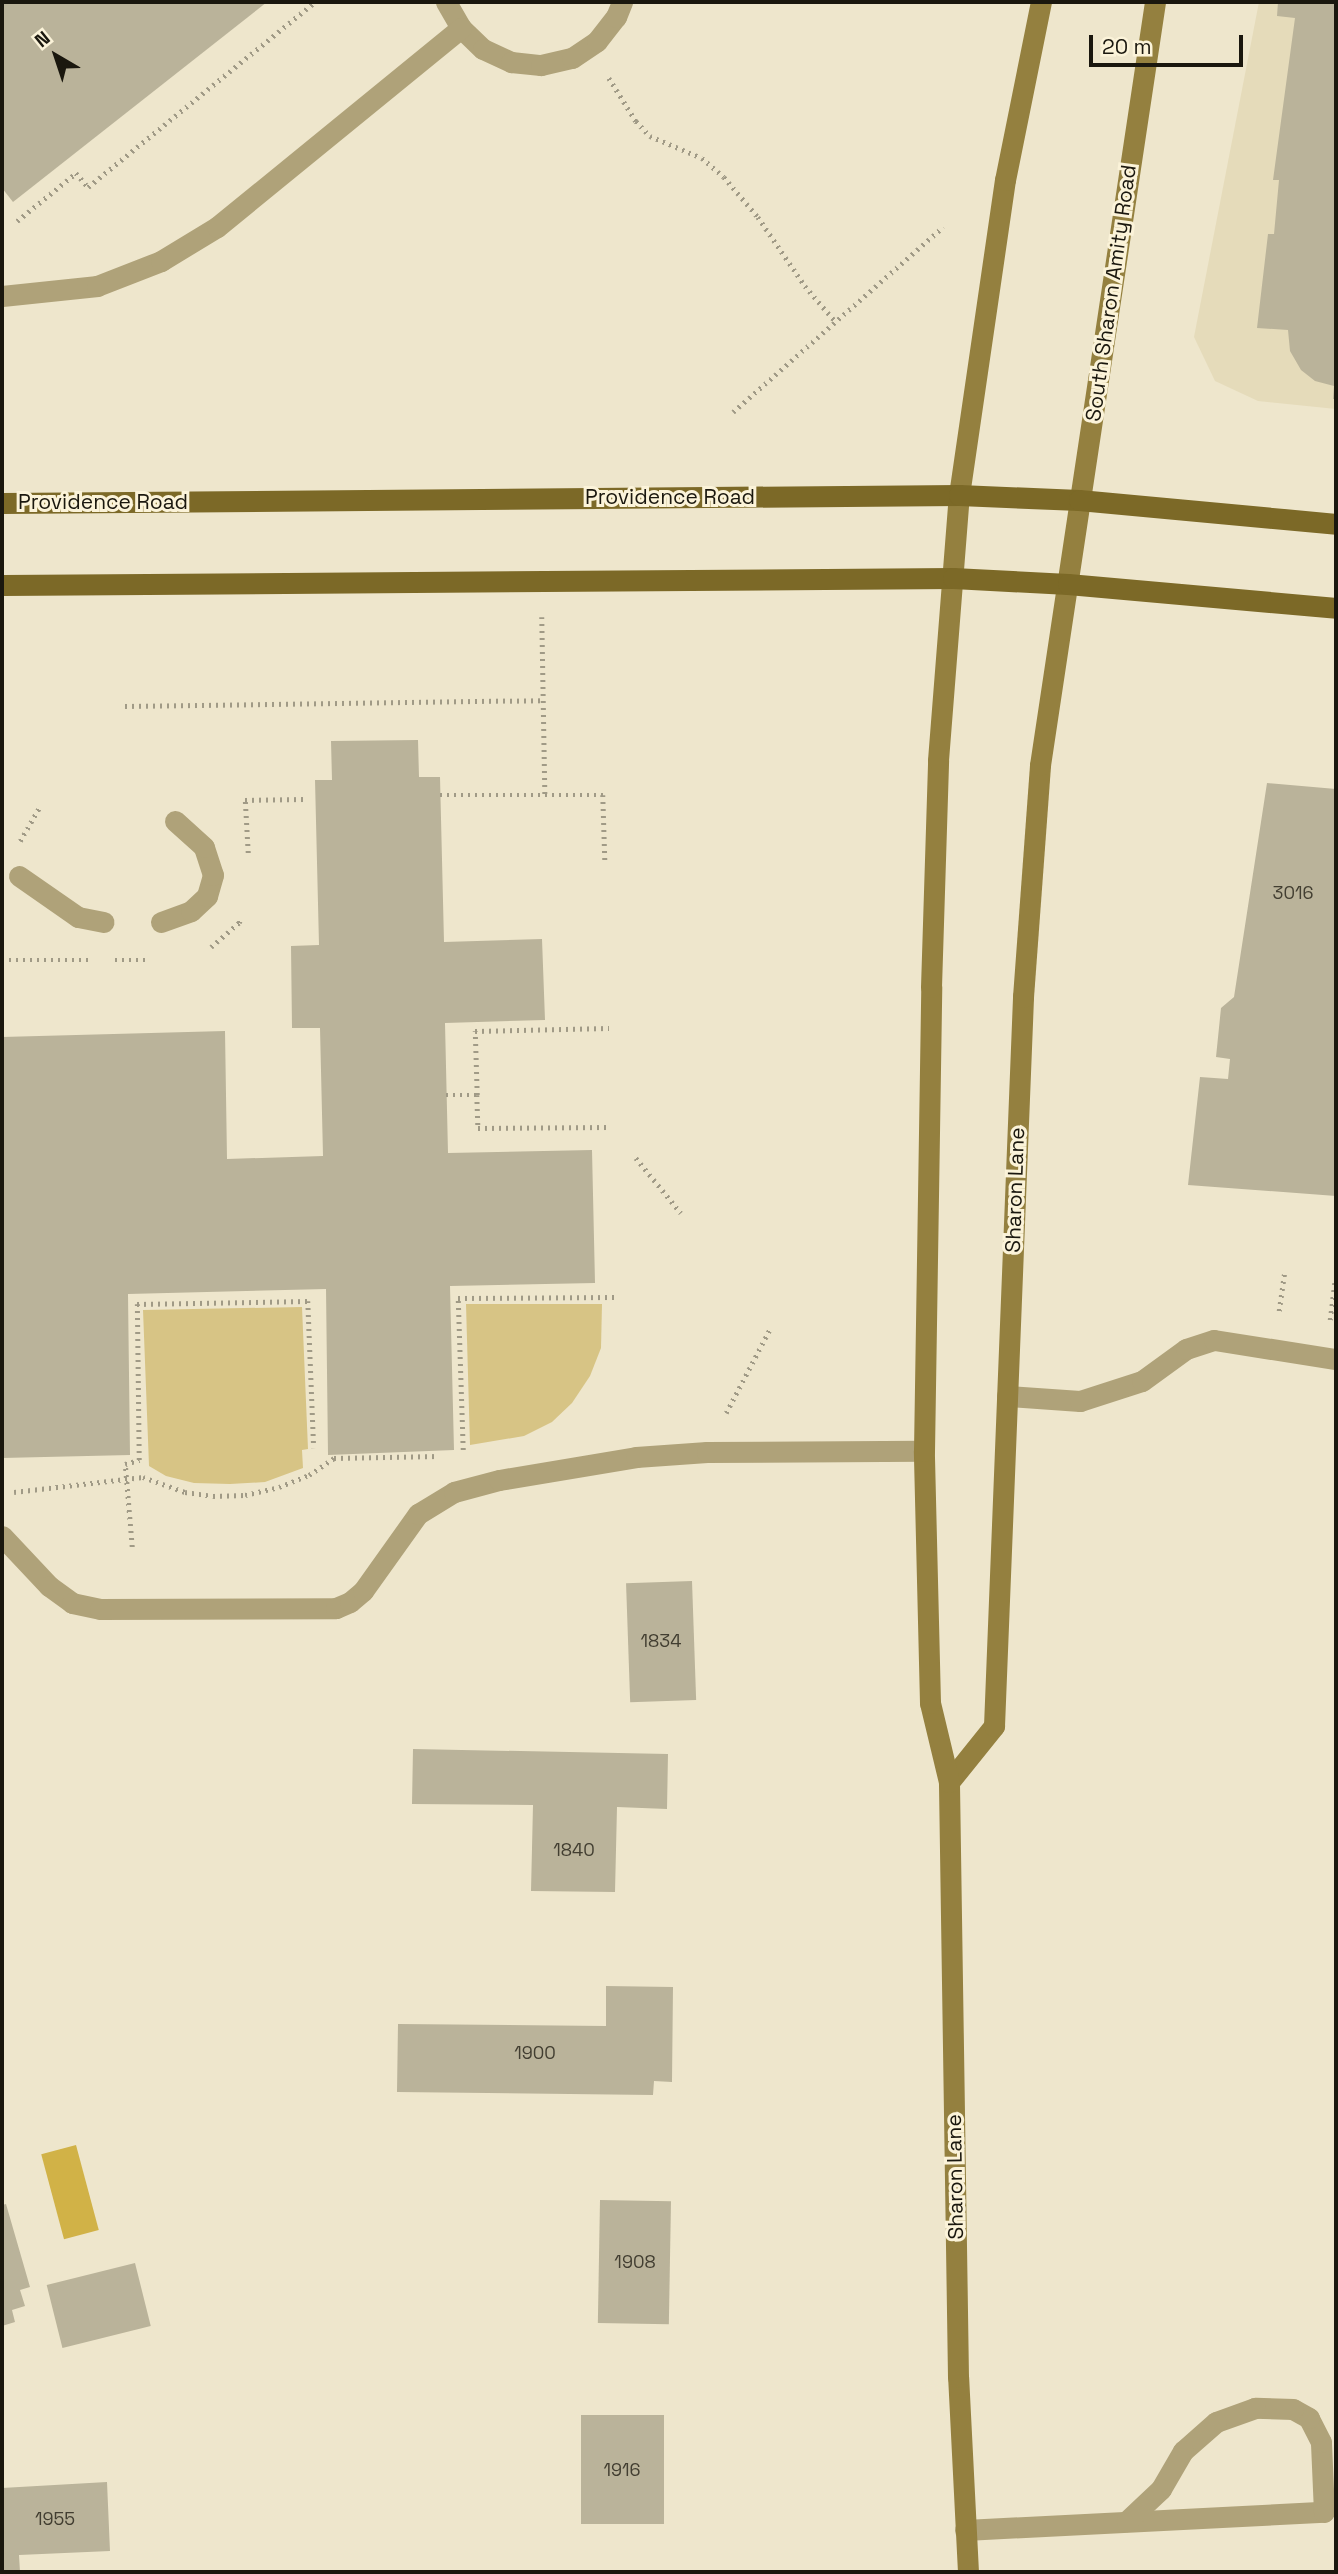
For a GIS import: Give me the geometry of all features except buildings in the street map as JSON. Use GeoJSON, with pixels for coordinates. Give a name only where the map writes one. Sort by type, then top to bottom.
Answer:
{"type":"FeatureCollection","features":[{"type":"Feature","properties":{"kind":"main road"},"geometry":{"type":"LineString","coordinates":[[953,579],[959,495],[1005,180],[1041,2]]}},
{"type":"Feature","properties":{"kind":"main road","name":"South Sharon Amity Road"},"geometry":{"type":"LineString","coordinates":[[1068,584],[1155,2]]}},
{"type":"Feature","properties":{"kind":"main road","name":"Providence Road"},"geometry":{"type":"LineString","coordinates":[[2,503],[959,495],[1079,500],[1336,524]]}},
{"type":"Feature","properties":{"kind":"main road"},"geometry":{"type":"LineString","coordinates":[[2,586],[953,579],[1068,584],[1336,608]]}},
{"type":"Feature","properties":{"kind":"main road","name":"Sharon Lane"},"geometry":{"type":"LineString","coordinates":[[953,579],[938,760],[924,1451],[930,1703],[949,1782],[958,2377],[968,2572]]}},
{"type":"Feature","properties":{"kind":"main road","name":"Sharon Lane"},"geometry":{"type":"LineString","coordinates":[[949,1782],[994,1726],[1023,997],[1040,765],[1068,584]]}},
{"type":"Feature","properties":{"kind":"lane"},"geometry":{"type":"LineString","coordinates":[[446,2],[461,28],[483,49],[511,62],[541,65],[572,58],[597,41],[616,17],[622,2]]}},
{"type":"Feature","properties":{"kind":"lane"},"geometry":{"type":"LineString","coordinates":[[2,296],[97,286],[161,261],[216,227],[461,28]]}},
{"type":"Feature","properties":{"kind":"lane"},"geometry":{"type":"LineString","coordinates":[[161,922],[191,911],[207,896],[213,875],[204,847],[175,821]]}},
{"type":"Feature","properties":{"kind":"lane"},"geometry":{"type":"LineString","coordinates":[[19,876],[78,917],[104,922]]}},
{"type":"Feature","properties":{"kind":"lane"},"geometry":{"type":"LineString","coordinates":[[1007,1396],[1080,1401],[1142,1381],[1186,1349],[1214,1340],[1336,1359]]}},
{"type":"Feature","properties":{"kind":"lane"},"geometry":{"type":"LineString","coordinates":[[2,1536],[50,1586],[72,1604],[100,1609],[336,1608],[350,1602],[363,1591],[418,1514],[454,1492],[499,1480],[636,1457],[707,1452],[924,1451]]}},
{"type":"Feature","properties":{"kind":"lane"},"geometry":{"type":"LineString","coordinates":[[965,2530],[1330,2511],[1321,2442],[1309,2418],[1293,2409],[1255,2408],[1216,2422],[1183,2451],[1161,2489],[1127,2521]]}},
{"type":"Feature","properties":{"kind":"path"},"geometry":{"type":"LineString","coordinates":[[17,221],[76,173],[88,187],[315,2]]}},
{"type":"Feature","properties":{"kind":"path"},"geometry":{"type":"LineString","coordinates":[[604,68],[636,121],[650,136],[702,158],[724,177],[758,217],[805,286],[836,322]]}},
{"type":"Feature","properties":{"kind":"path"},"geometry":{"type":"LineString","coordinates":[[733,412],[943,227]]}},
{"type":"Feature","properties":{"kind":"path"},"geometry":{"type":"LineString","coordinates":[[542,612],[545,795]]}},
{"type":"Feature","properties":{"kind":"path"},"geometry":{"type":"LineString","coordinates":[[125,706],[544,700]]}},
{"type":"Feature","properties":{"kind":"path"},"geometry":{"type":"LineString","coordinates":[[440,795],[603,795],[605,860]]}},
{"type":"Feature","properties":{"kind":"path"},"geometry":{"type":"LineString","coordinates":[[609,1028],[475,1031],[478,1128],[610,1127]]}},
{"type":"Feature","properties":{"kind":"path"},"geometry":{"type":"LineString","coordinates":[[446,1095],[477,1095]]}},
{"type":"Feature","properties":{"kind":"path"},"geometry":{"type":"LineString","coordinates":[[636,1158],[681,1213]]}},
{"type":"Feature","properties":{"kind":"path"},"geometry":{"type":"LineString","coordinates":[[463,1455],[458,1298],[614,1297]]}},
{"type":"Feature","properties":{"kind":"path"},"geometry":{"type":"LineString","coordinates":[[132,1547],[125,1464],[139,1460],[137,1304],[308,1301],[314,1448]]}},
{"type":"Feature","properties":{"kind":"path"},"geometry":{"type":"LineString","coordinates":[[707,1452],[769,1329]]}},
{"type":"Feature","properties":{"kind":"path"},"geometry":{"type":"LineString","coordinates":[[14,1492],[143,1477],[165,1486],[213,1496],[245,1495],[279,1487],[309,1475],[334,1458],[450,1455]]}},
{"type":"Feature","properties":{"kind":"shaded area"},"geometry":{"type":"Polygon","coordinates":[[[1259,2],[1336,2],[1336,409],[1258,401],[1215,381],[1194,337],[1259,2]]]}},
{"type":"Feature","properties":{"kind":"shaded area"},"geometry":{"type":"Polygon","coordinates":[[[466,1304],[602,1304],[601,1348],[590,1376],[572,1403],[552,1422],[524,1436],[470,1445],[466,1304]]]}},
{"type":"Feature","properties":{"kind":"shaded area"},"geometry":{"type":"Polygon","coordinates":[[[302,1307],[308,1449],[302,1450],[303,1468],[265,1482],[230,1484],[194,1483],[166,1476],[149,1466],[143,1310],[302,1307]]]}},
{"type":"Feature","properties":{"kind":"shaded area"},"geometry":{"type":"Polygon","coordinates":[[[76,2145],[99,2230],[64,2239],[41,2154],[76,2145]]]}}]}
